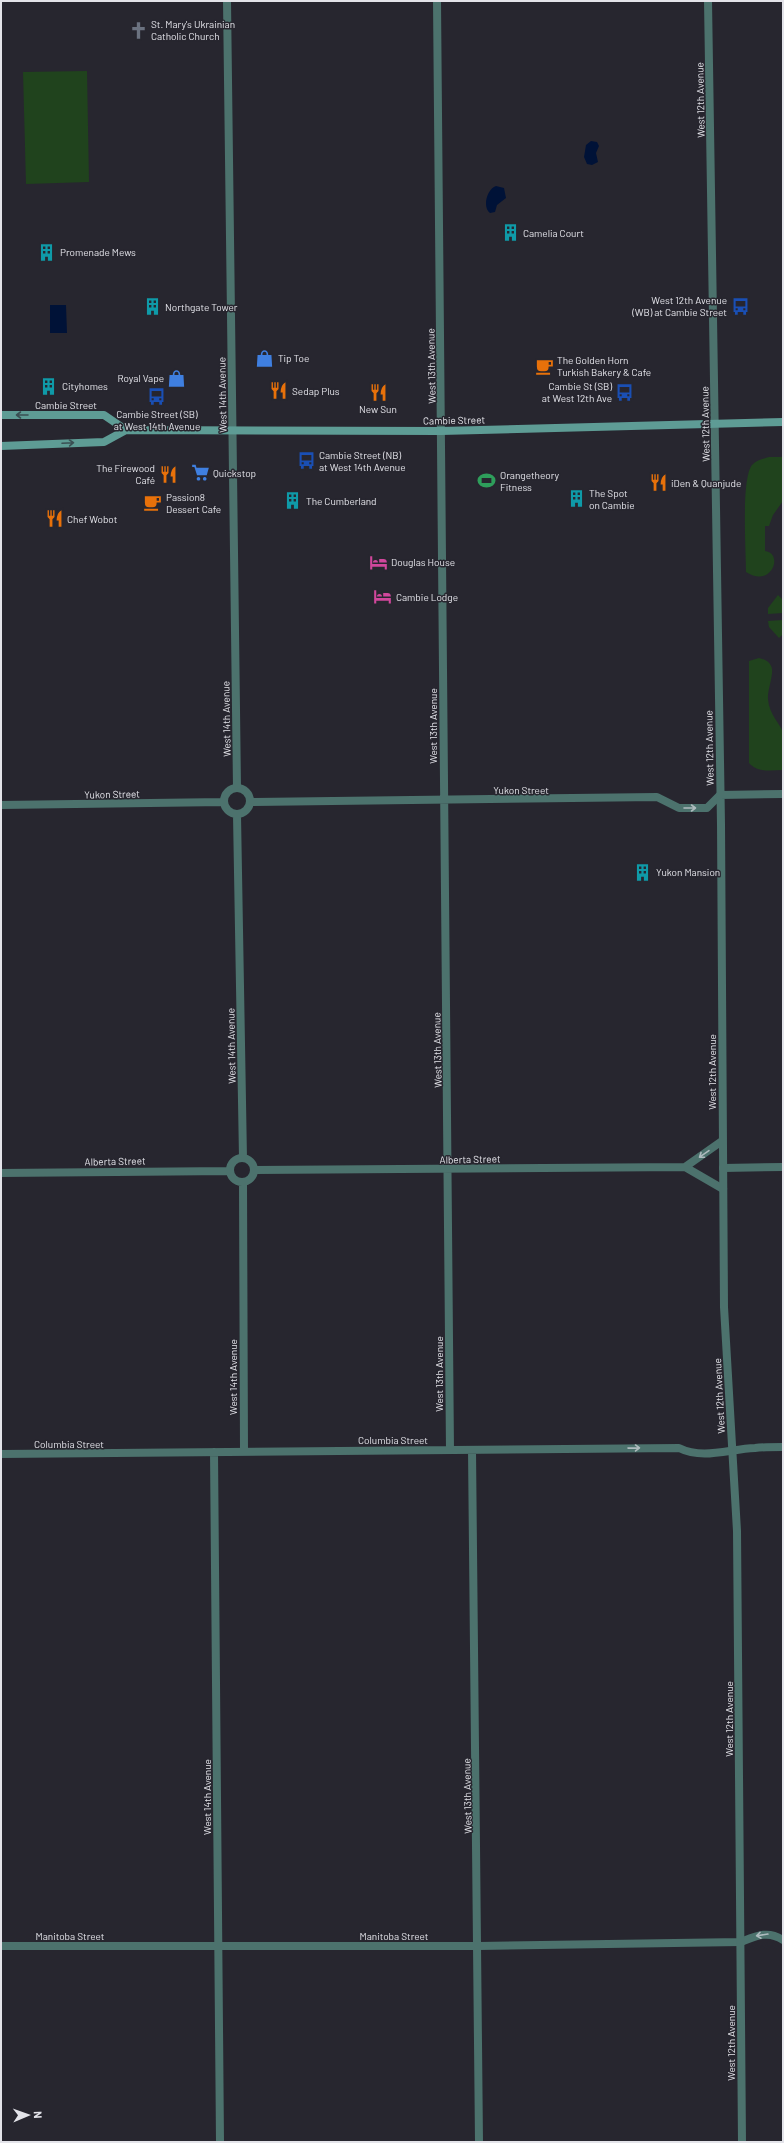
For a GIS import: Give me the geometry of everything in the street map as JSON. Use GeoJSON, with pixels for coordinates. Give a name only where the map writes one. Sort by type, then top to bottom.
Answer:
{"type":"FeatureCollection","features":[{"type":"Feature","properties":{"kind":"main road","name":"Cambie Street"},"geometry":{"type":"LineString","coordinates":[[1,415],[104,415],[126,430]]}},
{"type":"Feature","properties":{"kind":"main road","name":"Cambie Street"},"geometry":{"type":"LineString","coordinates":[[1,446],[104,442],[126,430],[232,432],[442,430],[783,422]]}},
{"type":"Feature","properties":{"kind":"street","name":"West 14th Avenue"},"geometry":{"type":"LineString","coordinates":[[227,1],[237,788]]}},
{"type":"Feature","properties":{"kind":"street","name":"West 13th Avenue"},"geometry":{"type":"LineString","coordinates":[[437,1],[450,1450]]}},
{"type":"Feature","properties":{"kind":"street","name":"West 12th Avenue"},"geometry":{"type":"LineString","coordinates":[[708,1],[720,795],[724,1307],[737,1531],[742,2142]]}},
{"type":"Feature","properties":{"kind":"street"},"geometry":{"type":"LineString","coordinates":[[237,788],[248,794],[250,802],[248,809],[237,815],[230,812],[224,802],[229,791],[237,788]]}},
{"type":"Feature","properties":{"kind":"street"},"geometry":{"type":"LineString","coordinates":[[720,795],[783,794]]}},
{"type":"Feature","properties":{"kind":"street","name":"Yukon Street"},"geometry":{"type":"LineString","coordinates":[[250,802],[657,798],[679,808],[707,808],[720,795]]}},
{"type":"Feature","properties":{"kind":"street","name":"Yukon Street"},"geometry":{"type":"LineString","coordinates":[[1,805],[224,802]]}},
{"type":"Feature","properties":{"kind":"street","name":"West 14th Avenue"},"geometry":{"type":"LineString","coordinates":[[237,815],[243,1158]]}},
{"type":"Feature","properties":{"kind":"street"},"geometry":{"type":"LineString","coordinates":[[722,1141],[685,1167],[723,1189]]}},
{"type":"Feature","properties":{"kind":"street"},"geometry":{"type":"LineString","coordinates":[[243,1158],[250,1160],[255,1170],[250,1180],[243,1183],[232,1178],[230,1171],[232,1163],[243,1158]]}},
{"type":"Feature","properties":{"kind":"street","name":"Alberta Street"},"geometry":{"type":"LineString","coordinates":[[255,1170],[448,1170],[685,1167]]}},
{"type":"Feature","properties":{"kind":"street"},"geometry":{"type":"LineString","coordinates":[[723,1168],[783,1167]]}},
{"type":"Feature","properties":{"kind":"street","name":"Alberta Street"},"geometry":{"type":"LineString","coordinates":[[1,1173],[230,1171]]}},
{"type":"Feature","properties":{"kind":"street","name":"West 14th Avenue"},"geometry":{"type":"LineString","coordinates":[[243,1183],[244,1451]]}},
{"type":"Feature","properties":{"kind":"street","name":"Columbia Street"},"geometry":{"type":"LineString","coordinates":[[1,1454],[679,1448],[691,1454],[783,1447]]}},
{"type":"Feature","properties":{"kind":"street","name":"West 13th Avenue"},"geometry":{"type":"LineString","coordinates":[[472,1450],[479,2142]]}},
{"type":"Feature","properties":{"kind":"street","name":"West 14th Avenue"},"geometry":{"type":"LineString","coordinates":[[214,1452],[220,2142]]}},
{"type":"Feature","properties":{"kind":"street","name":"Manitoba Street"},"geometry":{"type":"LineString","coordinates":[[1,1946],[478,1946],[741,1942],[761,1934],[774,1934],[783,1940]]}},
{"type":"Feature","properties":{"kind":"green space"},"geometry":{"type":"Polygon","coordinates":[[[87,71],[89,182],[26,184],[23,72],[87,71]]]}},
{"type":"Feature","properties":{"kind":"green space"},"geometry":{"type":"Polygon","coordinates":[[[769,457],[783,457],[783,501],[773,515],[769,526],[765,526],[765,551],[771,553],[774,558],[772,569],[763,576],[755,576],[746,572],[746,485],[752,465],[769,457]]]}},
{"type":"Feature","properties":{"kind":"green space"},"geometry":{"type":"Polygon","coordinates":[[[778,595],[783,600],[783,613],[768,614],[768,608],[778,595]]]}},
{"type":"Feature","properties":{"kind":"green space"},"geometry":{"type":"Polygon","coordinates":[[[783,620],[783,634],[779,638],[769,627],[768,621],[783,620]]]}},
{"type":"Feature","properties":{"kind":"green space"},"geometry":{"type":"Polygon","coordinates":[[[759,658],[770,664],[772,669],[768,699],[770,710],[783,733],[783,770],[761,770],[749,763],[749,661],[759,658]]]}},
{"type":"Feature","properties":{"kind":"water"},"geometry":{"type":"Polygon","coordinates":[[[591,141],[597,142],[599,146],[596,153],[598,162],[592,165],[587,164],[584,157],[586,145],[591,141]]]}},
{"type":"Feature","properties":{"kind":"water"},"geometry":{"type":"Polygon","coordinates":[[[496,186],[504,188],[506,198],[497,205],[495,212],[490,213],[486,207],[487,198],[490,191],[496,186]]]}},
{"type":"Feature","properties":{"kind":"water"},"geometry":{"type":"Polygon","coordinates":[[[50,305],[66,305],[67,333],[50,333],[50,305]]]}},
{"type":"Feature","properties":{"kind":"place","name":"St. Mary's Ukrainian Catholic Church"},"geometry":{"type":"Point","coordinates":[138,30]}},
{"type":"Feature","properties":{"kind":"place","name":"Camelia Court"},"geometry":{"type":"Point","coordinates":[510,233]}},
{"type":"Feature","properties":{"kind":"place","name":"Promenade Mews"},"geometry":{"type":"Point","coordinates":[47,252]}},
{"type":"Feature","properties":{"kind":"place","name":"West 12th Avenue (WB) at Cambie Street"},"geometry":{"type":"Point","coordinates":[740,306]}},
{"type":"Feature","properties":{"kind":"place","name":"Northgate Tower"},"geometry":{"type":"Point","coordinates":[152,307]}},
{"type":"Feature","properties":{"kind":"place","name":"Tip Toe"},"geometry":{"type":"Point","coordinates":[265,358]}},
{"type":"Feature","properties":{"kind":"place","name":"The Golden Horn Turkish Bakery & Cafe"},"geometry":{"type":"Point","coordinates":[544,366]}},
{"type":"Feature","properties":{"kind":"place","name":"Royal Vape"},"geometry":{"type":"Point","coordinates":[177,378]}},
{"type":"Feature","properties":{"kind":"place","name":"Cityhomes"},"geometry":{"type":"Point","coordinates":[49,386]}},
{"type":"Feature","properties":{"kind":"place","name":"Sedap Plus"},"geometry":{"type":"Point","coordinates":[279,391]}},
{"type":"Feature","properties":{"kind":"place","name":"New Sun"},"geometry":{"type":"Point","coordinates":[378,392]}},
{"type":"Feature","properties":{"kind":"place","name":"Cambie St (SB) at West 12th Ave"},"geometry":{"type":"Point","coordinates":[625,392]}},
{"type":"Feature","properties":{"kind":"place","name":"Cambie Street (SB) at West 14th Avenue"},"geometry":{"type":"Point","coordinates":[157,397]}},
{"type":"Feature","properties":{"kind":"place","name":"Cambie Street (NB) at West 14th Avenue"},"geometry":{"type":"Point","coordinates":[306,461]}},
{"type":"Feature","properties":{"kind":"place","name":"Quickstop"},"geometry":{"type":"Point","coordinates":[200,473]}},
{"type":"Feature","properties":{"kind":"place","name":"The Firewood Café"},"geometry":{"type":"Point","coordinates":[168,474]}},
{"type":"Feature","properties":{"kind":"place","name":"Orangetheory Fitness"},"geometry":{"type":"Point","coordinates":[487,481]}},
{"type":"Feature","properties":{"kind":"place","name":"iDen & Quanjude"},"geometry":{"type":"Point","coordinates":[658,483]}},
{"type":"Feature","properties":{"kind":"place","name":"The Spot on Cambie"},"geometry":{"type":"Point","coordinates":[576,499]}},
{"type":"Feature","properties":{"kind":"place","name":"The Cumberland"},"geometry":{"type":"Point","coordinates":[293,501]}},
{"type":"Feature","properties":{"kind":"place","name":"Passion8 Dessert Cafe"},"geometry":{"type":"Point","coordinates":[153,503]}},
{"type":"Feature","properties":{"kind":"place","name":"Chef Wobot"},"geometry":{"type":"Point","coordinates":[54,519]}},
{"type":"Feature","properties":{"kind":"place","name":"Douglas House"},"geometry":{"type":"Point","coordinates":[378,562]}},
{"type":"Feature","properties":{"kind":"place","name":"Cambie Lodge"},"geometry":{"type":"Point","coordinates":[383,597]}},
{"type":"Feature","properties":{"kind":"place","name":"Yukon Mansion"},"geometry":{"type":"Point","coordinates":[643,872]}}]}
